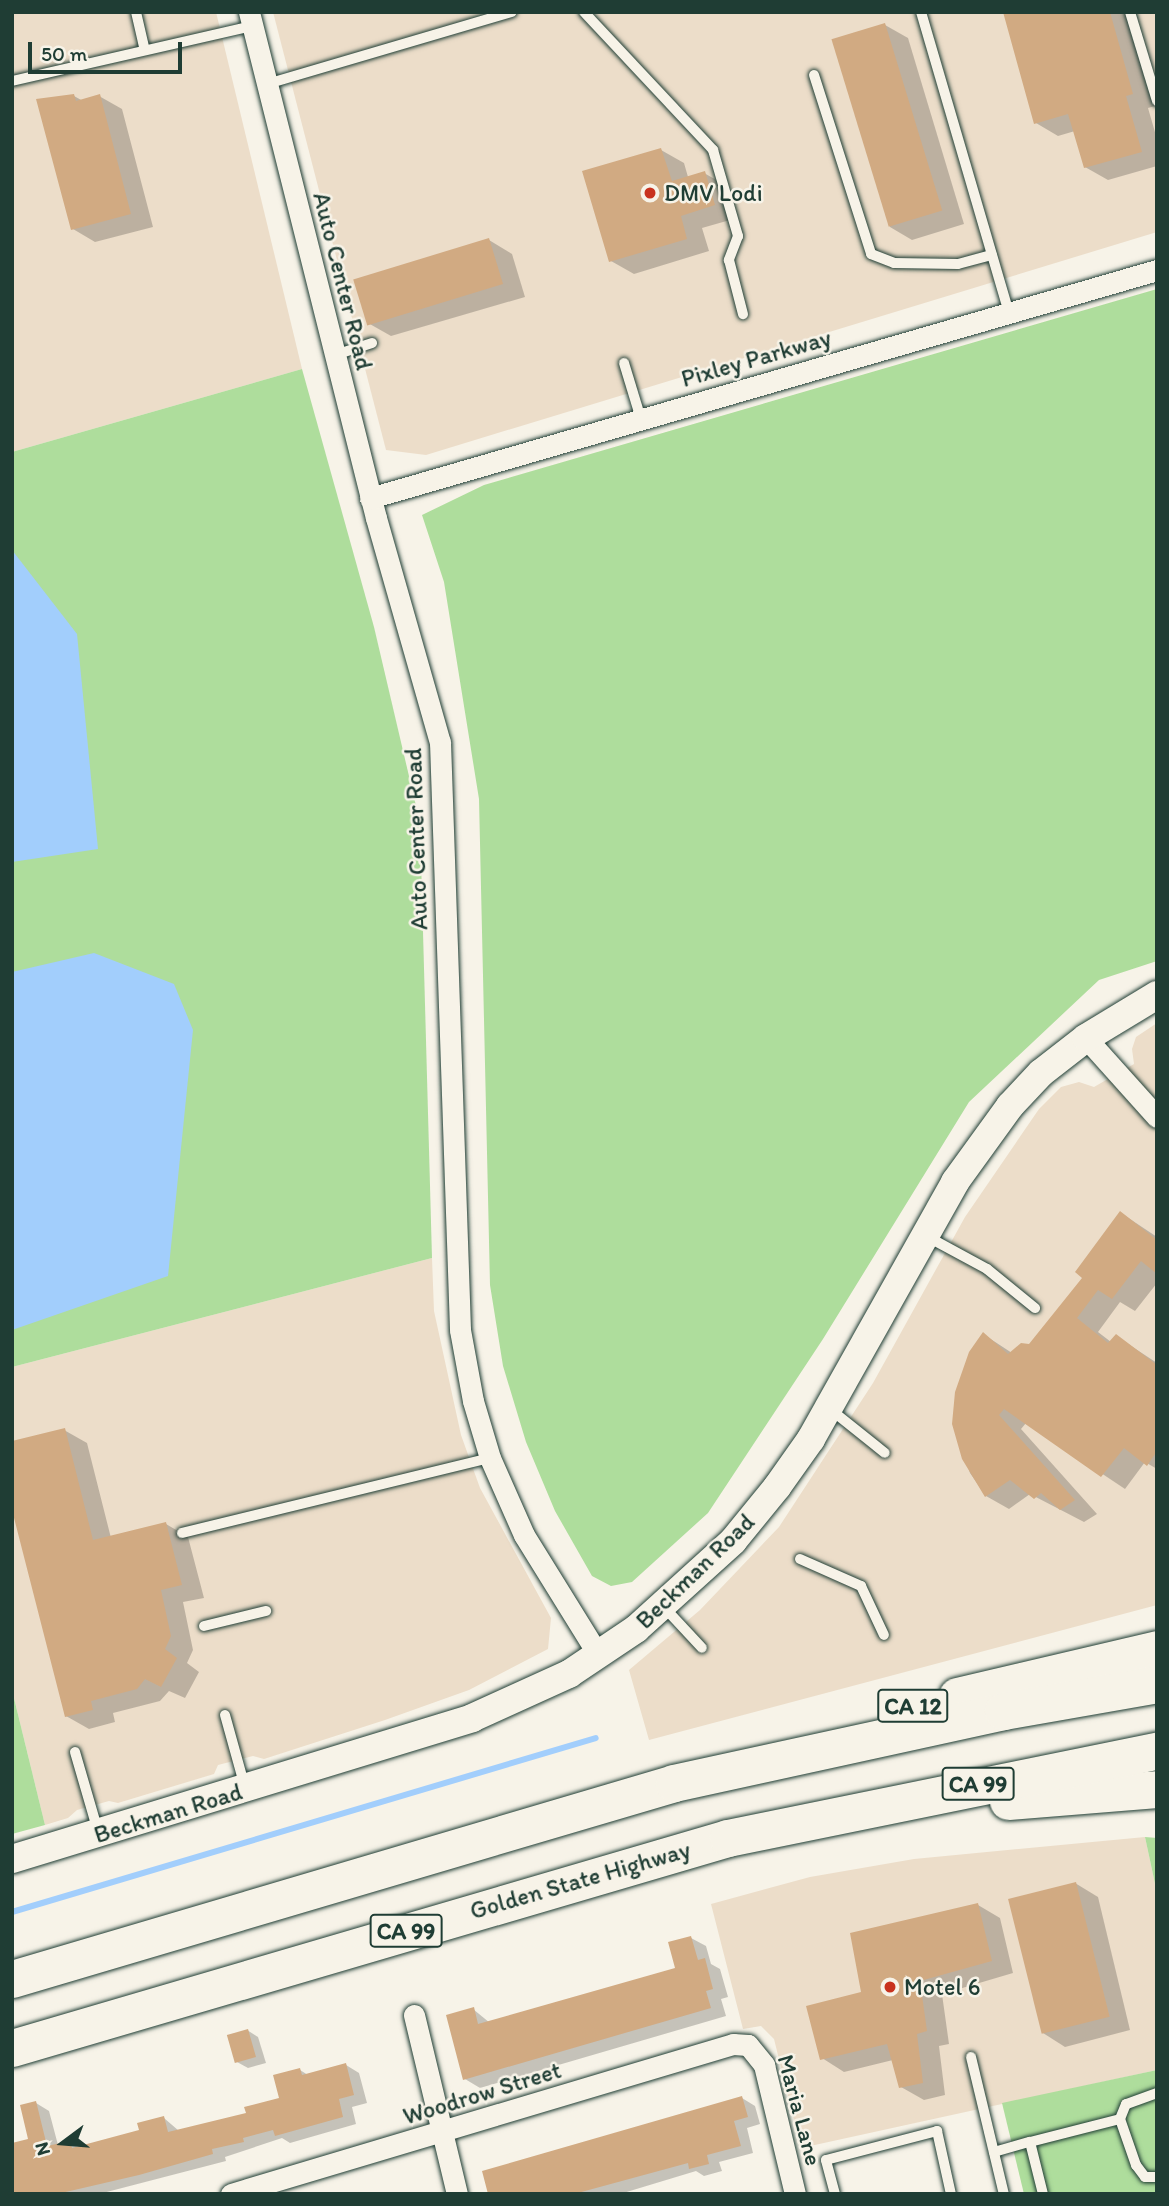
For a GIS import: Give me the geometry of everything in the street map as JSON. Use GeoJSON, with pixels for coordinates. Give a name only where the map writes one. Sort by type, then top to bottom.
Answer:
{"type":"FeatureCollection","features":[{"type":"Feature","properties":{"kind":"highway","name":"CA 12"},"geometry":{"type":"LineString","coordinates":[[674,1783],[897,1710],[1157,1649]]}},
{"type":"Feature","properties":{"kind":"highway"},"geometry":{"type":"LineString","coordinates":[[12,1979],[674,1783],[1003,1711],[1157,1685]]}},
{"type":"Feature","properties":{"kind":"highway","name":"Golden State Highway"},"geometry":{"type":"LineString","coordinates":[[12,2048],[621,1866],[802,1824],[1157,1751]]}},
{"type":"Feature","properties":{"kind":"highway"},"geometry":{"type":"LineString","coordinates":[[802,1824],[1157,1789]]}},
{"type":"Feature","properties":{"kind":"street","name":"Auto Center Road"},"geometry":{"type":"LineString","coordinates":[[251,19],[370,498],[440,742],[460,1330],[490,1458],[524,1535],[599,1656]]}},
{"type":"Feature","properties":{"kind":"street","name":"Pixley Parkway"},"geometry":{"type":"LineString","coordinates":[[370,498],[1157,270]]}},
{"type":"Feature","properties":{"kind":"street","name":"Beckman Road"},"geometry":{"type":"LineString","coordinates":[[12,1859],[246,1790],[472,1718],[599,1656],[663,1606],[733,1541],[777,1488],[828,1408],[955,1182],[1010,1106],[1041,1073],[1086,1038],[1157,995]]}},
{"type":"Feature","properties":{"kind":"street"},"geometry":{"type":"LineString","coordinates":[[1086,1038],[1157,1117]]}},
{"type":"Feature","properties":{"kind":"street"},"geometry":{"type":"LineString","coordinates":[[414,2015],[457,2194]]}},
{"type":"Feature","properties":{"kind":"street","name":"Woodrow Street"},"geometry":{"type":"LineString","coordinates":[[231,2194],[733,2044],[748,2045]]}},
{"type":"Feature","properties":{"kind":"street","name":"Maria Lane"},"geometry":{"type":"LineString","coordinates":[[748,2045],[764,2066],[795,2194]]}},
{"type":"Feature","properties":{"kind":"lane"},"geometry":{"type":"LineString","coordinates":[[136,12],[145,50]]}},
{"type":"Feature","properties":{"kind":"lane"},"geometry":{"type":"LineString","coordinates":[[267,84],[512,12]]}},
{"type":"Feature","properties":{"kind":"lane"},"geometry":{"type":"LineString","coordinates":[[584,12],[713,150],[738,236],[729,260],[743,314]]}},
{"type":"Feature","properties":{"kind":"lane"},"geometry":{"type":"LineString","coordinates":[[921,12],[1009,313]]}},
{"type":"Feature","properties":{"kind":"lane"},"geometry":{"type":"LineString","coordinates":[[1130,12],[1157,102]]}},
{"type":"Feature","properties":{"kind":"lane"},"geometry":{"type":"LineString","coordinates":[[12,81],[145,50],[251,19]]}},
{"type":"Feature","properties":{"kind":"lane"},"geometry":{"type":"LineString","coordinates":[[814,75],[871,254],[894,263],[958,264],[992,255]]}},
{"type":"Feature","properties":{"kind":"lane"},"geometry":{"type":"LineString","coordinates":[[335,355],[372,343]]}},
{"type":"Feature","properties":{"kind":"lane"},"geometry":{"type":"LineString","coordinates":[[624,363],[641,419]]}},
{"type":"Feature","properties":{"kind":"lane"},"geometry":{"type":"LineString","coordinates":[[925,1235],[987,1269],[1035,1308]]}},
{"type":"Feature","properties":{"kind":"lane"},"geometry":{"type":"LineString","coordinates":[[828,1408],[885,1453]]}},
{"type":"Feature","properties":{"kind":"lane"},"geometry":{"type":"LineString","coordinates":[[182,1533],[490,1458]]}},
{"type":"Feature","properties":{"kind":"lane"},"geometry":{"type":"LineString","coordinates":[[800,1559],[861,1586],[884,1634]]}},
{"type":"Feature","properties":{"kind":"lane"},"geometry":{"type":"LineString","coordinates":[[663,1606],[702,1648]]}},
{"type":"Feature","properties":{"kind":"lane"},"geometry":{"type":"LineString","coordinates":[[204,1626],[266,1611]]}},
{"type":"Feature","properties":{"kind":"lane"},"geometry":{"type":"LineString","coordinates":[[225,1715],[246,1790]]}},
{"type":"Feature","properties":{"kind":"lane"},"geometry":{"type":"LineString","coordinates":[[75,1752],[99,1834]]}},
{"type":"Feature","properties":{"kind":"lane"},"geometry":{"type":"LineString","coordinates":[[971,2057],[1004,2194]]}},
{"type":"Feature","properties":{"kind":"lane"},"geometry":{"type":"LineString","coordinates":[[1157,2094],[1126,2104],[1120,2119],[1136,2165],[1144,2177],[1157,2178]]}},
{"type":"Feature","properties":{"kind":"lane"},"geometry":{"type":"LineString","coordinates":[[994,2152],[1120,2119]]}},
{"type":"Feature","properties":{"kind":"lane"},"geometry":{"type":"LineString","coordinates":[[835,2194],[827,2160],[937,2132],[951,2194]]}},
{"type":"Feature","properties":{"kind":"lane"},"geometry":{"type":"LineString","coordinates":[[1030,2142],[1043,2194]]}},
{"type":"Feature","properties":{"kind":"shaded area"},"geometry":{"type":"Polygon","coordinates":[[[12,12],[216,12],[302,369],[12,452],[12,12]]]}},
{"type":"Feature","properties":{"kind":"shaded area"},"geometry":{"type":"Polygon","coordinates":[[[273,12],[1157,12],[1157,232],[426,455],[386,450],[273,12]]]}},
{"type":"Feature","properties":{"kind":"shaded area"},"geometry":{"type":"Polygon","coordinates":[[[1157,1023],[1157,1605],[649,1740],[629,1670],[700,1610],[779,1527],[873,1383],[965,1217],[1039,1109],[1061,1087],[1079,1082],[1094,1087],[1134,1064],[1132,1049],[1136,1037],[1157,1023]]]}},
{"type":"Feature","properties":{"kind":"shaded area"},"geometry":{"type":"Polygon","coordinates":[[[432,1258],[434,1311],[461,1435],[480,1488],[551,1618],[548,1649],[469,1690],[385,1720],[264,1759],[253,1756],[218,1765],[214,1774],[118,1803],[109,1801],[77,1810],[68,1818],[45,1825],[12,1690],[12,1367],[432,1258]]]}},
{"type":"Feature","properties":{"kind":"shaded area"},"geometry":{"type":"Polygon","coordinates":[[[1145,1837],[1157,1893],[1157,2070],[801,2148],[774,2039],[761,2026],[743,2029],[711,1904],[810,1877],[914,1859],[1145,1837]]]}},
{"type":"Feature","properties":{"kind":"green space"},"geometry":{"type":"Polygon","coordinates":[[[1157,289],[1157,961],[1099,980],[969,1102],[823,1339],[708,1513],[632,1582],[611,1586],[592,1576],[555,1511],[526,1442],[503,1366],[490,1285],[479,799],[444,582],[422,515],[484,485],[1157,289]]]}},
{"type":"Feature","properties":{"kind":"green space"},"geometry":{"type":"Polygon","coordinates":[[[302,369],[374,627],[420,823],[432,1258],[12,1367],[12,452],[302,369]]]}},
{"type":"Feature","properties":{"kind":"green space"},"geometry":{"type":"Polygon","coordinates":[[[12,1690],[45,1825],[12,1834],[12,1690]]]}},
{"type":"Feature","properties":{"kind":"green space"},"geometry":{"type":"Polygon","coordinates":[[[1145,1837],[1157,1838],[1157,1893],[1145,1837]]]}},
{"type":"Feature","properties":{"kind":"green space"},"geometry":{"type":"Polygon","coordinates":[[[1157,2070],[1157,2194],[1024,2194],[1002,2103],[1157,2070]]]}},
{"type":"Feature","properties":{"kind":"water"},"geometry":{"type":"Polygon","coordinates":[[[12,550],[77,634],[98,849],[12,862],[12,550]]]}},
{"type":"Feature","properties":{"kind":"water"},"geometry":{"type":"Polygon","coordinates":[[[94,953],[174,984],[193,1030],[168,1276],[12,1330],[12,972],[94,953]]]}},
{"type":"Feature","properties":{"kind":"building"},"geometry":{"type":"Polygon","coordinates":[[[1003,12],[1110,12],[1133,94],[1126,96],[1142,152],[1084,168],[1068,114],[1034,124],[1003,12]]]}},
{"type":"Feature","properties":{"kind":"building"},"geometry":{"type":"Polygon","coordinates":[[[885,23],[942,210],[889,227],[831,39],[885,23]]]}},
{"type":"Feature","properties":{"kind":"building"},"geometry":{"type":"Polygon","coordinates":[[[74,94],[76,101],[100,94],[131,214],[71,230],[36,99],[74,94]]]}},
{"type":"Feature","properties":{"kind":"building","name":"DMV Lodi"},"geometry":{"type":"Polygon","coordinates":[[[661,148],[672,181],[705,171],[715,205],[681,216],[687,239],[609,262],[582,171],[661,148]]]}},
{"type":"Feature","properties":{"kind":"building"},"geometry":{"type":"Polygon","coordinates":[[[489,238],[503,284],[367,325],[353,280],[489,238]]]}},
{"type":"Feature","properties":{"kind":"building"},"geometry":{"type":"Polygon","coordinates":[[[1120,1211],[1157,1240],[1157,1274],[1141,1261],[1112,1299],[1098,1290],[1077,1318],[1108,1343],[1116,1334],[1157,1365],[1157,1451],[1147,1466],[1124,1448],[1101,1477],[1004,1409],[999,1415],[1075,1500],[1060,1510],[1041,1493],[1034,1499],[1010,1480],[985,1497],[962,1459],[952,1424],[955,1392],[969,1352],[983,1332],[1008,1354],[1021,1343],[1029,1344],[1082,1278],[1075,1272],[1120,1211]]]}},
{"type":"Feature","properties":{"kind":"building"},"geometry":{"type":"Polygon","coordinates":[[[65,1428],[93,1540],[166,1522],[182,1585],[161,1590],[171,1636],[165,1649],[177,1658],[161,1687],[145,1679],[137,1689],[91,1701],[93,1710],[65,1717],[12,1510],[12,1441],[65,1428]]]}},
{"type":"Feature","properties":{"kind":"building","name":"Motel 6"},"geometry":{"type":"Polygon","coordinates":[[[1076,1882],[1110,2017],[1042,2034],[1008,1899],[1076,1882]]]}},
{"type":"Feature","properties":{"kind":"building","name":"Motel 6"},"geometry":{"type":"Polygon","coordinates":[[[978,1903],[992,1961],[920,1981],[927,2031],[917,2034],[923,2083],[899,2088],[887,2044],[820,2060],[806,2006],[861,1992],[850,1933],[978,1903]]]}},
{"type":"Feature","properties":{"kind":"building"},"geometry":{"type":"Polygon","coordinates":[[[691,1936],[698,1960],[705,1958],[713,1989],[706,1991],[711,2008],[463,2080],[446,2015],[474,2007],[478,2024],[675,1968],[668,1942],[691,1936]]]}},
{"type":"Feature","properties":{"kind":"building"},"geometry":{"type":"Polygon","coordinates":[[[248,2029],[256,2057],[235,2063],[227,2035],[248,2029]]]}},
{"type":"Feature","properties":{"kind":"building"},"geometry":{"type":"Polygon","coordinates":[[[346,2063],[354,2095],[339,2099],[343,2117],[275,2136],[273,2130],[243,2138],[244,2142],[212,2149],[213,2154],[139,2175],[57,2194],[12,2194],[12,2143],[28,2139],[20,2105],[36,2101],[47,2146],[70,2141],[72,2148],[139,2130],[137,2123],[164,2116],[168,2132],[246,2113],[244,2107],[279,2098],[273,2075],[300,2068],[302,2075],[346,2063]]]}},
{"type":"Feature","properties":{"kind":"building"},"geometry":{"type":"Polygon","coordinates":[[[742,2096],[748,2117],[734,2121],[741,2146],[707,2155],[709,2164],[689,2169],[688,2163],[574,2194],[488,2194],[482,2171],[742,2096]]]}},
{"type":"Feature","properties":{"kind":"waterway"},"geometry":{"type":"LineString","coordinates":[[12,1912],[596,1738]]}},
{"type":"Feature","properties":{"kind":"place","name":"DMV Lodi"},"geometry":{"type":"Point","coordinates":[650,193]}},
{"type":"Feature","properties":{"kind":"place","name":"Motel 6"},"geometry":{"type":"Point","coordinates":[890,1987]}}]}
